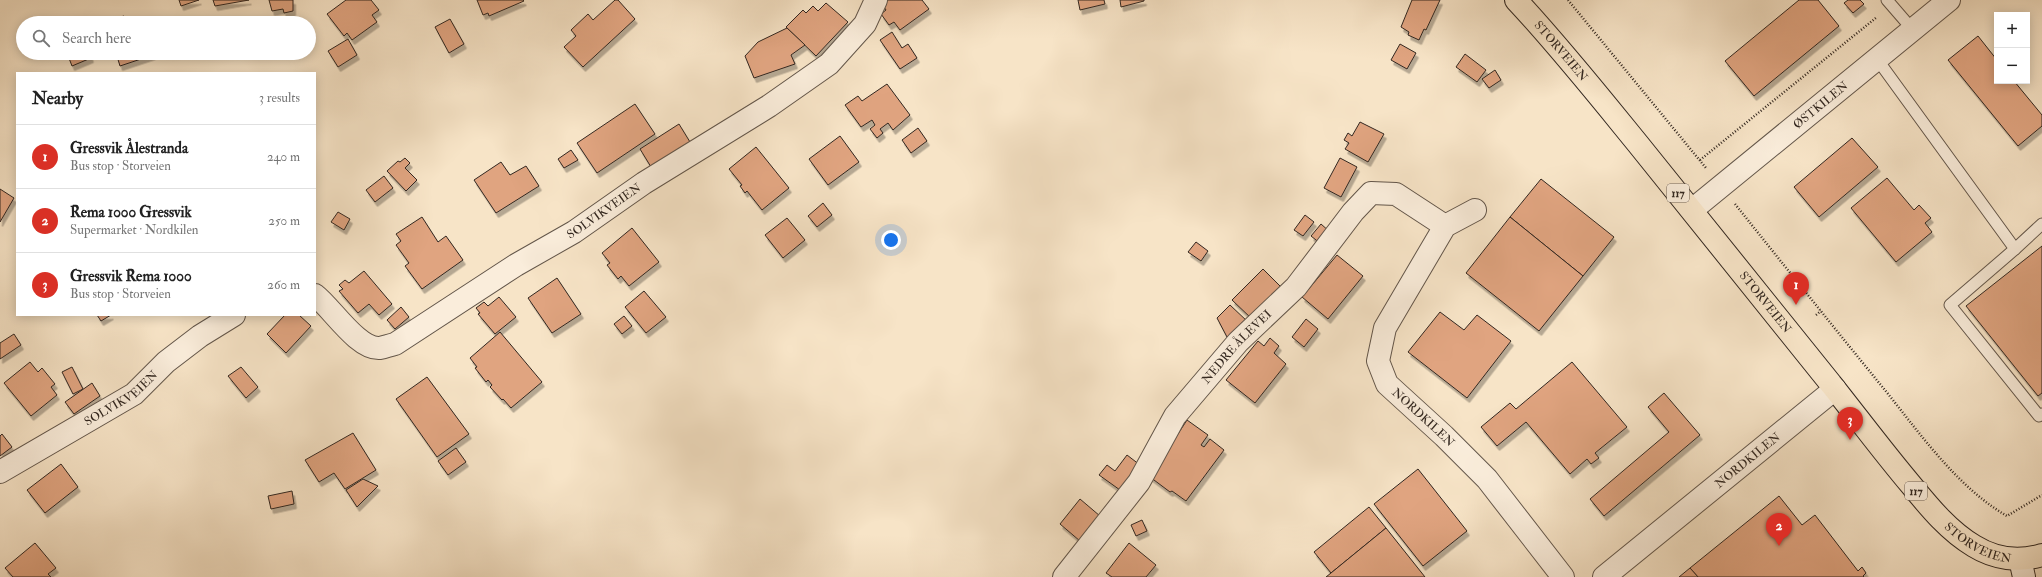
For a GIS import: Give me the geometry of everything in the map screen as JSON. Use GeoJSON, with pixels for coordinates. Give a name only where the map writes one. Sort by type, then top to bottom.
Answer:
{"type":"FeatureCollection","features":[{"type":"Feature","properties":{"kind":"main road","name":"STORVEIEN"},"geometry":{"type":"LineString","coordinates":[[1516,0],[1553,40],[1692,210],[1874,440],[1932,510],[1952,530],[1974,546],[2022,568],[2042,555]]}},
{"type":"Feature","properties":{"kind":"street","name":"SOLVIKVEIEN"},"geometry":{"type":"LineString","coordinates":[[316,296],[324,302],[345,326],[364,344],[378,348],[395,344],[516,265],[574,232],[644,183],[769,106],[829,64],[865,24],[876,0]]}},
{"type":"Feature","properties":{"kind":"street","name":"ØSTKILEN"},"geometry":{"type":"LineString","coordinates":[[1692,210],[1949,0]]}},
{"type":"Feature","properties":{"kind":"street","name":"NEDRE ÅLEVEI"},"geometry":{"type":"LineString","coordinates":[[1064,577],[1139,482],[1175,416],[1238,342],[1296,288],[1353,212],[1371,193],[1396,194],[1445,226]]}},
{"type":"Feature","properties":{"kind":"street"},"geometry":{"type":"LineString","coordinates":[[1445,226],[1476,210]]}},
{"type":"Feature","properties":{"kind":"street","name":"NORDKILEN"},"geometry":{"type":"LineString","coordinates":[[1445,226],[1385,328],[1378,361],[1386,384],[1444,436],[1487,479],[1563,577]]}},
{"type":"Feature","properties":{"kind":"street","name":"SOLVIKVEIEN"},"geometry":{"type":"LineString","coordinates":[[0,472],[134,394],[172,358],[200,336],[232,316]]}},
{"type":"Feature","properties":{"kind":"street","name":"NORDKILEN"},"geometry":{"type":"LineString","coordinates":[[1604,577],[1835,389]]}},
{"type":"Feature","properties":{"kind":"lane"},"geometry":{"type":"LineString","coordinates":[[1889,3],[1913,30]]}},
{"type":"Feature","properties":{"kind":"lane"},"geometry":{"type":"LineString","coordinates":[[1877,58],[2015,249]]}},
{"type":"Feature","properties":{"kind":"lane"},"geometry":{"type":"LineString","coordinates":[[2042,224],[1950,305],[2039,416],[2042,414]]}},
{"type":"Feature","properties":{"kind":"path"},"geometry":{"type":"LineString","coordinates":[[1568,0],[1700,160],[1905,416],[1971,492],[1988,505],[2007,516],[2042,495]]}},
{"type":"Feature","properties":{"kind":"path"},"geometry":{"type":"LineString","coordinates":[[1700,160],[1889,3]]}},
{"type":"Feature","properties":{"kind":"path"},"geometry":{"type":"LineString","coordinates":[[1816,315],[1821,311]]}},
{"type":"Feature","properties":{"kind":"building"},"geometry":{"type":"Polygon","coordinates":[[[179,0],[199,0],[181,6],[179,0]]]}},
{"type":"Feature","properties":{"kind":"building"},"geometry":{"type":"Polygon","coordinates":[[[213,0],[249,0],[215,6],[213,0]]]}},
{"type":"Feature","properties":{"kind":"building"},"geometry":{"type":"Polygon","coordinates":[[[269,0],[293,0],[293,11],[284,13],[283,9],[272,11],[269,0]]]}},
{"type":"Feature","properties":{"kind":"building"},"geometry":{"type":"Polygon","coordinates":[[[346,0],[371,0],[379,10],[372,15],[377,22],[352,40],[347,33],[344,36],[327,14],[346,0]]]}},
{"type":"Feature","properties":{"kind":"building"},"geometry":{"type":"Polygon","coordinates":[[[477,0],[524,1],[489,16],[488,13],[483,15],[477,0]]]}},
{"type":"Feature","properties":{"kind":"building"},"geometry":{"type":"Polygon","coordinates":[[[615,0],[618,0],[635,19],[583,67],[564,47],[576,36],[571,30],[588,14],[593,20],[615,0]]]}},
{"type":"Feature","properties":{"kind":"building"},"geometry":{"type":"Polygon","coordinates":[[[922,0],[929,9],[900,30],[894,22],[889,25],[881,14],[886,10],[880,1],[922,0]]]}},
{"type":"Feature","properties":{"kind":"building"},"geometry":{"type":"Polygon","coordinates":[[[1078,0],[1104,0],[1105,4],[1080,10],[1078,0]]]}},
{"type":"Feature","properties":{"kind":"building"},"geometry":{"type":"Polygon","coordinates":[[[1120,0],[1144,0],[1144,1],[1121,7],[1120,0]]]}},
{"type":"Feature","properties":{"kind":"building"},"geometry":{"type":"Polygon","coordinates":[[[1412,0],[1440,0],[1426,30],[1424,29],[1419,40],[1408,35],[1409,32],[1401,27],[1412,0]]]}},
{"type":"Feature","properties":{"kind":"building"},"geometry":{"type":"Polygon","coordinates":[[[1799,0],[1818,0],[1839,26],[1754,96],[1725,61],[1799,0]]]}},
{"type":"Feature","properties":{"kind":"building"},"geometry":{"type":"Polygon","coordinates":[[[1848,0],[1860,0],[1864,4],[1853,13],[1844,3],[1848,0]]]}},
{"type":"Feature","properties":{"kind":"building"},"geometry":{"type":"Polygon","coordinates":[[[826,3],[848,22],[816,56],[786,27],[803,10],[806,13],[813,6],[818,11],[826,3]]]}},
{"type":"Feature","properties":{"kind":"building"},"geometry":{"type":"Polygon","coordinates":[[[450,19],[464,44],[449,53],[435,27],[450,19]]]}},
{"type":"Feature","properties":{"kind":"building"},"geometry":{"type":"Polygon","coordinates":[[[787,28],[805,45],[791,55],[795,64],[754,78],[745,56],[758,42],[787,28]]]}},
{"type":"Feature","properties":{"kind":"building"},"geometry":{"type":"Polygon","coordinates":[[[892,32],[902,48],[908,44],[917,58],[900,69],[880,40],[892,32]]]}},
{"type":"Feature","properties":{"kind":"building"},"geometry":{"type":"Polygon","coordinates":[[[1978,36],[1994,56],[1994,84],[2016,84],[2042,115],[2042,126],[2018,146],[1948,60],[1978,36]]]}},
{"type":"Feature","properties":{"kind":"building"},"geometry":{"type":"Polygon","coordinates":[[[348,39],[357,55],[338,67],[328,51],[348,39]]]}},
{"type":"Feature","properties":{"kind":"building"},"geometry":{"type":"Polygon","coordinates":[[[1400,44],[1416,53],[1407,69],[1391,60],[1400,44]]]}},
{"type":"Feature","properties":{"kind":"building"},"geometry":{"type":"Polygon","coordinates":[[[1465,54],[1486,70],[1477,82],[1456,67],[1465,54]]]}},
{"type":"Feature","properties":{"kind":"building"},"geometry":{"type":"Polygon","coordinates":[[[70,60],[86,60],[72,66],[70,60]]]}},
{"type":"Feature","properties":{"kind":"building"},"geometry":{"type":"Polygon","coordinates":[[[118,60],[138,60],[120,66],[118,60]]]}},
{"type":"Feature","properties":{"kind":"building"},"geometry":{"type":"Polygon","coordinates":[[[1495,70],[1501,80],[1489,88],[1482,79],[1495,70]]]}},
{"type":"Feature","properties":{"kind":"building"},"geometry":{"type":"Polygon","coordinates":[[[887,84],[910,115],[893,130],[888,123],[880,129],[883,133],[877,138],[870,129],[875,125],[872,120],[861,127],[845,105],[858,96],[862,101],[887,84]]]}},
{"type":"Feature","properties":{"kind":"building"},"geometry":{"type":"Polygon","coordinates":[[[635,104],[655,134],[597,173],[577,143],[635,104]]]}},
{"type":"Feature","properties":{"kind":"building"},"geometry":{"type":"Polygon","coordinates":[[[1360,122],[1384,134],[1368,162],[1345,149],[1349,143],[1344,140],[1348,133],[1352,136],[1360,122]]]}},
{"type":"Feature","properties":{"kind":"building"},"geometry":{"type":"Polygon","coordinates":[[[679,124],[690,142],[651,167],[640,149],[679,124]]]}},
{"type":"Feature","properties":{"kind":"building"},"geometry":{"type":"Polygon","coordinates":[[[918,128],[927,141],[911,153],[902,140],[918,128]]]}},
{"type":"Feature","properties":{"kind":"building"},"geometry":{"type":"Polygon","coordinates":[[[840,136],[859,162],[828,185],[809,159],[840,136]]]}},
{"type":"Feature","properties":{"kind":"building"},"geometry":{"type":"Polygon","coordinates":[[[1852,138],[1878,167],[1819,217],[1794,187],[1852,138]]]}},
{"type":"Feature","properties":{"kind":"building"},"geometry":{"type":"Polygon","coordinates":[[[756,147],[789,188],[762,210],[747,191],[745,193],[740,186],[742,185],[729,169],[756,147]]]}},
{"type":"Feature","properties":{"kind":"building"},"geometry":{"type":"Polygon","coordinates":[[[571,150],[578,160],[564,168],[558,159],[571,150]]]}},
{"type":"Feature","properties":{"kind":"building"},"geometry":{"type":"Polygon","coordinates":[[[405,158],[410,163],[405,168],[417,180],[406,191],[387,171],[398,161],[400,162],[405,158]]]}},
{"type":"Feature","properties":{"kind":"building"},"geometry":{"type":"Polygon","coordinates":[[[1340,158],[1357,167],[1341,197],[1324,188],[1340,158]]]}},
{"type":"Feature","properties":{"kind":"building"},"geometry":{"type":"Polygon","coordinates":[[[501,162],[510,175],[526,166],[539,186],[496,213],[474,180],[501,162]]]}},
{"type":"Feature","properties":{"kind":"building"},"geometry":{"type":"Polygon","coordinates":[[[384,176],[393,188],[375,202],[366,190],[384,176]]]}},
{"type":"Feature","properties":{"kind":"building"},"geometry":{"type":"Polygon","coordinates":[[[1887,178],[1914,210],[1919,205],[1931,218],[1925,223],[1932,232],[1896,262],[1851,208],[1887,178]]]}},
{"type":"Feature","properties":{"kind":"building"},"geometry":{"type":"Polygon","coordinates":[[[1541,179],[1614,237],[1583,276],[1510,217],[1541,179]]]}},
{"type":"Feature","properties":{"kind":"building"},"geometry":{"type":"Polygon","coordinates":[[[0,189],[14,198],[0,222],[0,189]]]}},
{"type":"Feature","properties":{"kind":"building"},"geometry":{"type":"Polygon","coordinates":[[[823,203],[832,215],[817,227],[808,216],[823,203]]]}},
{"type":"Feature","properties":{"kind":"building"},"geometry":{"type":"Polygon","coordinates":[[[338,212],[350,219],[344,230],[331,222],[338,212]]]}},
{"type":"Feature","properties":{"kind":"building"},"geometry":{"type":"Polygon","coordinates":[[[1305,215],[1314,222],[1303,236],[1294,230],[1305,215]]]}},
{"type":"Feature","properties":{"kind":"building"},"geometry":{"type":"Polygon","coordinates":[[[422,217],[438,242],[446,236],[463,260],[422,289],[405,266],[409,263],[396,245],[401,241],[396,234],[422,217]]]}},
{"type":"Feature","properties":{"kind":"building"},"geometry":{"type":"Polygon","coordinates":[[[1510,217],[1583,276],[1539,331],[1466,273],[1510,217]]]}},
{"type":"Feature","properties":{"kind":"building"},"geometry":{"type":"Polygon","coordinates":[[[787,218],[805,240],[783,258],[765,235],[787,218]]]}},
{"type":"Feature","properties":{"kind":"building"},"geometry":{"type":"Polygon","coordinates":[[[1321,224],[1330,232],[1321,244],[1311,236],[1321,224]]]}},
{"type":"Feature","properties":{"kind":"building"},"geometry":{"type":"Polygon","coordinates":[[[632,228],[659,262],[629,286],[621,276],[618,279],[607,265],[610,263],[602,253],[632,228]]]}},
{"type":"Feature","properties":{"kind":"building"},"geometry":{"type":"Polygon","coordinates":[[[1196,242],[1208,251],[1201,261],[1188,252],[1196,242]]]}},
{"type":"Feature","properties":{"kind":"building"},"geometry":{"type":"Polygon","coordinates":[[[2042,246],[2042,393],[2038,396],[1966,306],[2042,246]]]}},
{"type":"Feature","properties":{"kind":"building"},"geometry":{"type":"Polygon","coordinates":[[[1337,255],[1363,276],[1328,319],[1302,297],[1337,255]]]}},
{"type":"Feature","properties":{"kind":"building"},"geometry":{"type":"Polygon","coordinates":[[[1263,269],[1282,288],[1252,319],[1232,300],[1263,269]]]}},
{"type":"Feature","properties":{"kind":"building"},"geometry":{"type":"Polygon","coordinates":[[[364,271],[392,304],[379,315],[369,304],[358,313],[339,291],[343,289],[339,285],[345,280],[349,283],[364,271]]]}},
{"type":"Feature","properties":{"kind":"building"},"geometry":{"type":"Polygon","coordinates":[[[557,278],[581,314],[552,333],[528,298],[557,278]]]}},
{"type":"Feature","properties":{"kind":"building"},"geometry":{"type":"Polygon","coordinates":[[[644,291],[666,317],[646,333],[625,307],[644,291]]]}},
{"type":"Feature","properties":{"kind":"building"},"geometry":{"type":"Polygon","coordinates":[[[499,297],[516,317],[495,334],[478,314],[480,313],[476,308],[484,302],[488,306],[499,297]]]}},
{"type":"Feature","properties":{"kind":"building"},"geometry":{"type":"Polygon","coordinates":[[[1230,305],[1248,322],[1227,337],[1217,318],[1230,305]]]}},
{"type":"Feature","properties":{"kind":"building"},"geometry":{"type":"Polygon","coordinates":[[[401,307],[409,317],[395,329],[387,320],[401,307]]]}},
{"type":"Feature","properties":{"kind":"building"},"geometry":{"type":"Polygon","coordinates":[[[1440,312],[1464,330],[1477,315],[1511,341],[1467,398],[1408,352],[1440,312]]]}},
{"type":"Feature","properties":{"kind":"building"},"geometry":{"type":"Polygon","coordinates":[[[98,316],[109,316],[101,321],[98,316]]]}},
{"type":"Feature","properties":{"kind":"building"},"geometry":{"type":"Polygon","coordinates":[[[284,316],[300,316],[311,326],[286,353],[267,334],[284,316]]]}},
{"type":"Feature","properties":{"kind":"building"},"geometry":{"type":"Polygon","coordinates":[[[624,316],[632,326],[622,334],[614,324],[624,316]]]}},
{"type":"Feature","properties":{"kind":"building"},"geometry":{"type":"Polygon","coordinates":[[[1306,319],[1318,329],[1304,347],[1292,337],[1306,319]]]}},
{"type":"Feature","properties":{"kind":"building"},"geometry":{"type":"Polygon","coordinates":[[[500,332],[542,382],[511,408],[490,387],[492,385],[488,380],[486,382],[475,368],[477,367],[470,358],[500,332]]]}},
{"type":"Feature","properties":{"kind":"building"},"geometry":{"type":"Polygon","coordinates":[[[14,334],[21,345],[0,359],[0,343],[14,334]]]}},
{"type":"Feature","properties":{"kind":"building"},"geometry":{"type":"Polygon","coordinates":[[[1270,338],[1279,346],[1274,353],[1286,364],[1255,403],[1226,380],[1258,341],[1264,346],[1270,338]]]}},
{"type":"Feature","properties":{"kind":"building"},"geometry":{"type":"Polygon","coordinates":[[[30,362],[38,372],[42,368],[55,384],[51,387],[57,395],[31,416],[4,383],[30,362]]]}},
{"type":"Feature","properties":{"kind":"building"},"geometry":{"type":"Polygon","coordinates":[[[1572,362],[1627,427],[1595,453],[1599,458],[1591,464],[1587,459],[1570,474],[1526,422],[1497,446],[1481,427],[1510,403],[1516,409],[1572,362]]]}},
{"type":"Feature","properties":{"kind":"building"},"geometry":{"type":"Polygon","coordinates":[[[72,367],[83,389],[73,394],[62,372],[72,367]]]}},
{"type":"Feature","properties":{"kind":"building"},"geometry":{"type":"Polygon","coordinates":[[[241,367],[258,387],[246,398],[228,376],[241,367]]]}},
{"type":"Feature","properties":{"kind":"building"},"geometry":{"type":"Polygon","coordinates":[[[427,377],[469,434],[437,457],[396,399],[427,377]]]}},
{"type":"Feature","properties":{"kind":"building"},"geometry":{"type":"Polygon","coordinates":[[[92,383],[100,396],[74,414],[65,402],[92,383]]]}},
{"type":"Feature","properties":{"kind":"building"},"geometry":{"type":"Polygon","coordinates":[[[1664,393],[1700,435],[1604,516],[1590,499],[1669,432],[1648,407],[1664,393]]]}},
{"type":"Feature","properties":{"kind":"building"},"geometry":{"type":"Polygon","coordinates":[[[1187,420],[1208,435],[1201,445],[1204,447],[1210,439],[1224,450],[1186,501],[1172,491],[1170,492],[1150,477],[1187,420]]]}},
{"type":"Feature","properties":{"kind":"building"},"geometry":{"type":"Polygon","coordinates":[[[353,433],[376,470],[345,489],[334,473],[319,482],[305,460],[353,433]]]}},
{"type":"Feature","properties":{"kind":"building"},"geometry":{"type":"Polygon","coordinates":[[[2,434],[12,447],[0,456],[0,436],[2,434]]]}},
{"type":"Feature","properties":{"kind":"building"},"geometry":{"type":"Polygon","coordinates":[[[456,448],[466,462],[448,475],[438,461],[456,448]]]}},
{"type":"Feature","properties":{"kind":"building"},"geometry":{"type":"Polygon","coordinates":[[[1127,455],[1140,465],[1120,490],[1099,475],[1107,465],[1115,471],[1127,455]]]}},
{"type":"Feature","properties":{"kind":"building"},"geometry":{"type":"Polygon","coordinates":[[[61,464],[78,487],[45,513],[27,490],[61,464]]]}},
{"type":"Feature","properties":{"kind":"building"},"geometry":{"type":"Polygon","coordinates":[[[1418,469],[1467,531],[1423,566],[1374,504],[1418,469]]]}},
{"type":"Feature","properties":{"kind":"building"},"geometry":{"type":"Polygon","coordinates":[[[363,479],[378,486],[357,507],[346,490],[363,479]]]}},
{"type":"Feature","properties":{"kind":"building"},"geometry":{"type":"Polygon","coordinates":[[[292,491],[294,504],[271,509],[268,496],[292,491]]]}},
{"type":"Feature","properties":{"kind":"building"},"geometry":{"type":"Polygon","coordinates":[[[1779,496],[1802,525],[1815,515],[1858,571],[1862,567],[1866,573],[1863,576],[1864,577],[1698,577],[1690,568],[1779,496]]]}},
{"type":"Feature","properties":{"kind":"building"},"geometry":{"type":"Polygon","coordinates":[[[1080,499],[1100,516],[1080,541],[1060,524],[1080,499]]]}},
{"type":"Feature","properties":{"kind":"building"},"geometry":{"type":"Polygon","coordinates":[[[1369,507],[1386,528],[1331,573],[1314,552],[1369,507]]]}},
{"type":"Feature","properties":{"kind":"building"},"geometry":{"type":"Polygon","coordinates":[[[1142,520],[1147,531],[1136,536],[1131,525],[1142,520]]]}},
{"type":"Feature","properties":{"kind":"building"},"geometry":{"type":"Polygon","coordinates":[[[1386,528],[1425,577],[1326,577],[1331,573],[1386,528]]]}},
{"type":"Feature","properties":{"kind":"building"},"geometry":{"type":"Polygon","coordinates":[[[35,543],[56,568],[48,574],[51,577],[13,577],[5,568],[35,543]]]}},
{"type":"Feature","properties":{"kind":"building"},"geometry":{"type":"Polygon","coordinates":[[[1129,543],[1156,565],[1146,577],[1112,577],[1106,573],[1129,543]]]}},
{"type":"Feature","properties":{"kind":"building"},"geometry":{"type":"Polygon","coordinates":[[[1690,568],[1698,577],[1679,577],[1690,568]]]}},
{"type":"Feature","properties":{"kind":"place","name":"Gressvik Ålestranda"},"geometry":{"type":"Point","coordinates":[1796,305]}},
{"type":"Feature","properties":{"kind":"place","name":"Gressvik Rema 1000"},"geometry":{"type":"Point","coordinates":[1850,440]}},
{"type":"Feature","properties":{"kind":"place","name":"Rema 1000 Gressvik"},"geometry":{"type":"Point","coordinates":[1779,546]}}]}
